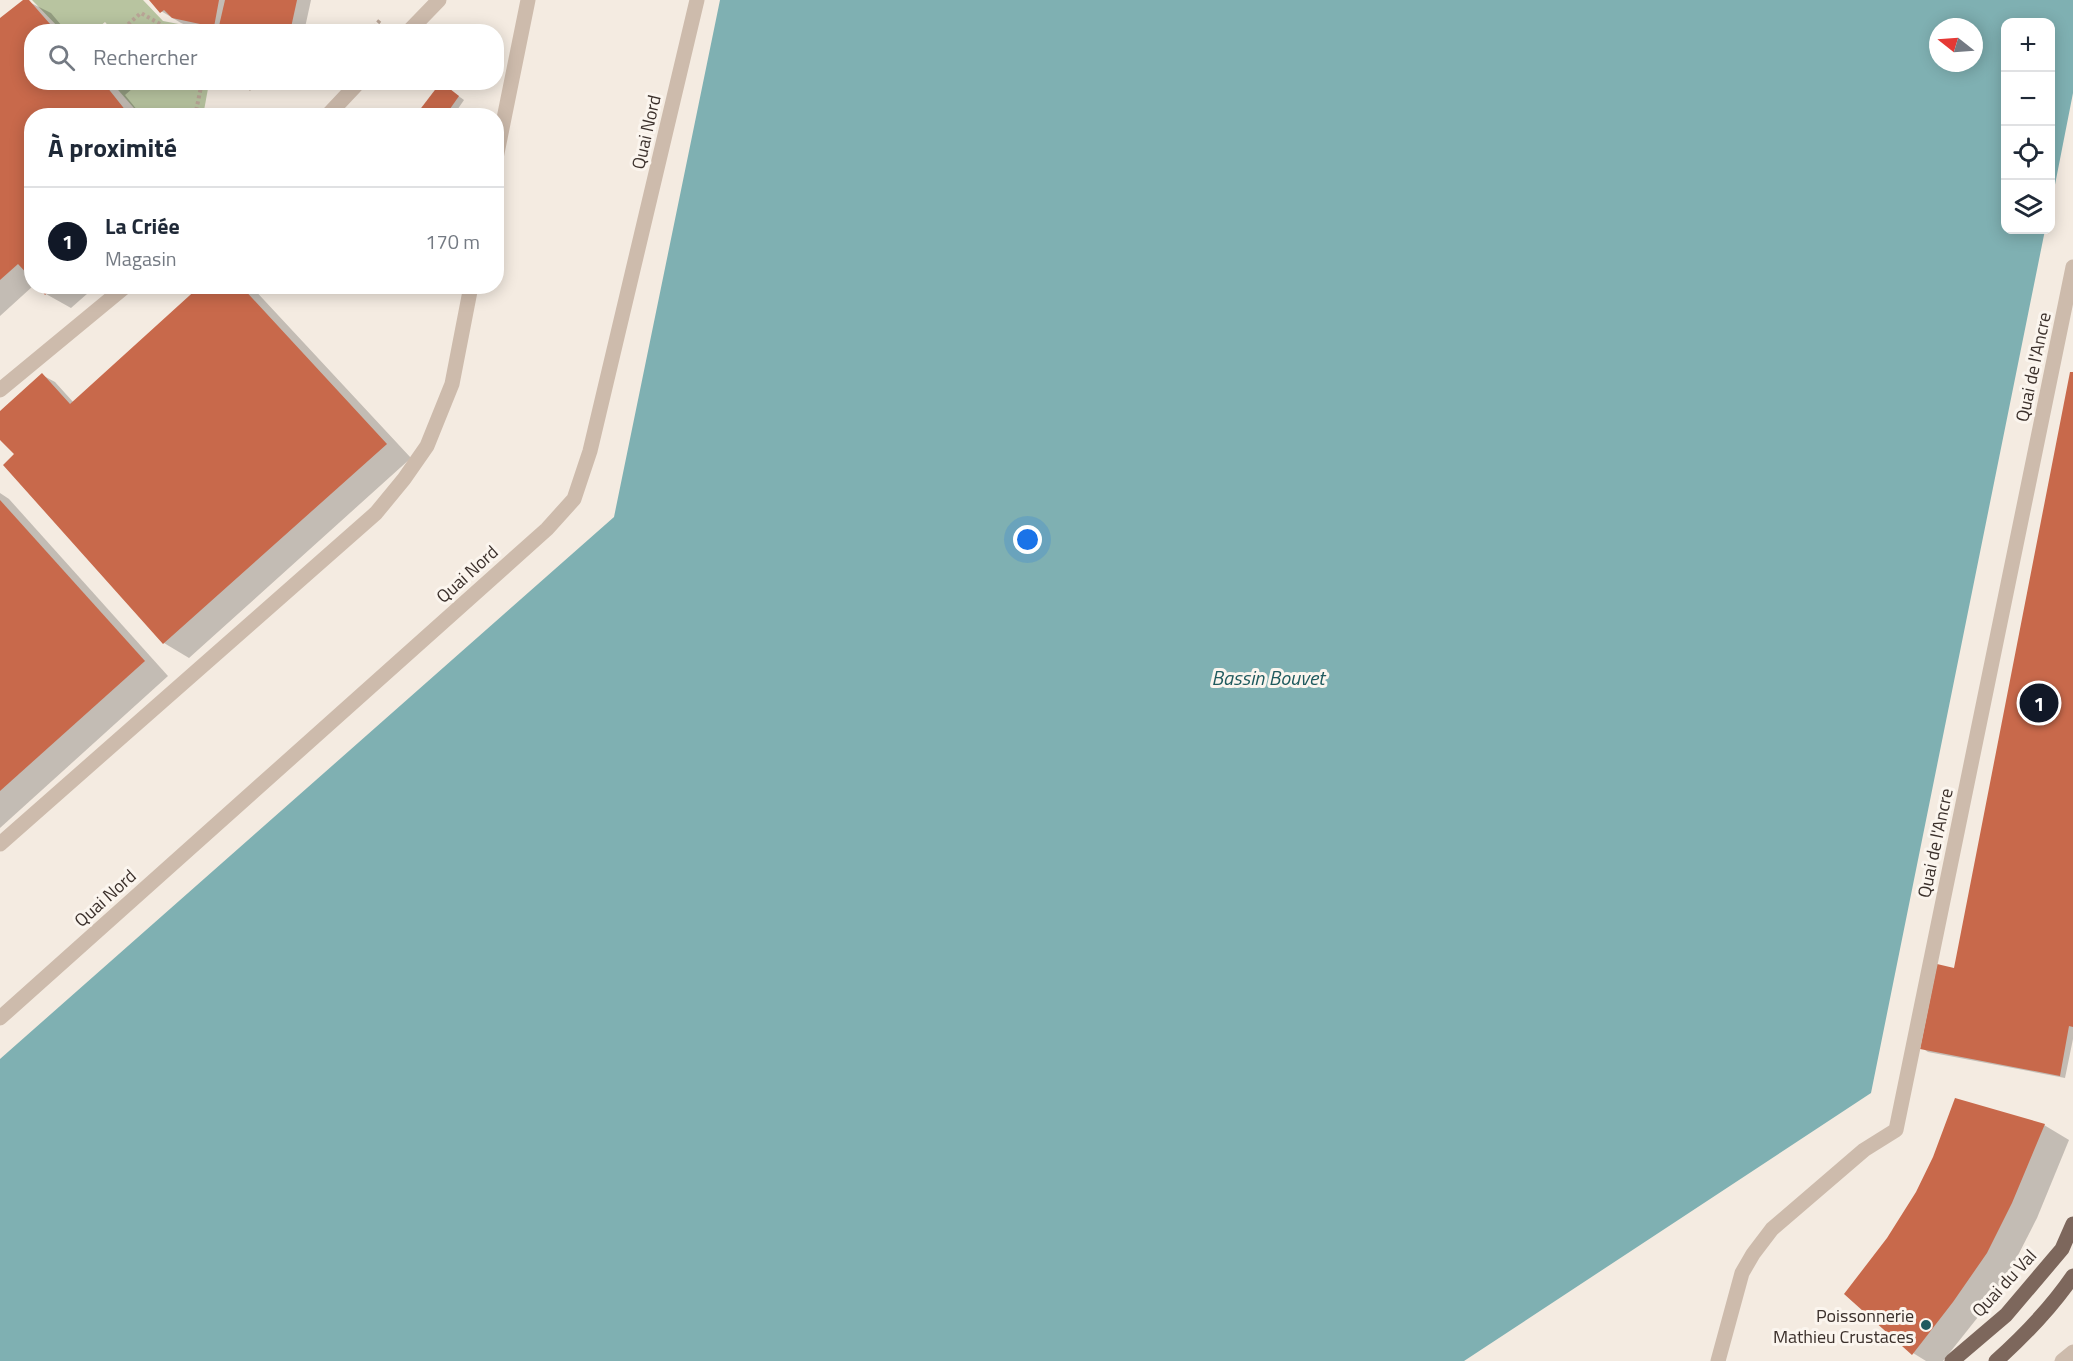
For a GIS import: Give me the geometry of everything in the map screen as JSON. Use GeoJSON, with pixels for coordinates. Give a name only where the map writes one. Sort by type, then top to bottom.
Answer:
{"type":"FeatureCollection","features":[{"type":"Feature","properties":{"kind":"main road","name":"Quai du Val"},"geometry":{"type":"LineString","coordinates":[[1952,1361],[2006,1315],[2062,1249],[2073,1224]]}},
{"type":"Feature","properties":{"kind":"main road"},"geometry":{"type":"LineString","coordinates":[[1996,1361],[2026,1334],[2073,1276]]}},
{"type":"Feature","properties":{"kind":"lane"},"geometry":{"type":"LineString","coordinates":[[416,24],[439,0]]}},
{"type":"Feature","properties":{"kind":"lane"},"geometry":{"type":"LineString","coordinates":[[504,118],[528,0]]}},
{"type":"Feature","properties":{"kind":"lane","name":"Quai Nord"},"geometry":{"type":"LineString","coordinates":[[0,1018],[547,529],[574,499],[590,451],[697,0]]}},
{"type":"Feature","properties":{"kind":"lane"},"geometry":{"type":"LineString","coordinates":[[335,108],[351,90]]}},
{"type":"Feature","properties":{"kind":"lane","name":"Quai de l'Ancre"},"geometry":{"type":"LineString","coordinates":[[1718,1361],[1742,1273],[1772,1229],[1864,1150],[1896,1130],[2073,267]]}},
{"type":"Feature","properties":{"kind":"lane"},"geometry":{"type":"LineString","coordinates":[[0,390],[116,294]]}},
{"type":"Feature","properties":{"kind":"lane"},"geometry":{"type":"LineString","coordinates":[[0,844],[376,513],[427,446],[452,384],[469,294]]}},
{"type":"Feature","properties":{"kind":"path"},"geometry":{"type":"LineString","coordinates":[[129,24],[141,14],[161,24]]}},
{"type":"Feature","properties":{"kind":"path"},"geometry":{"type":"LineString","coordinates":[[197,108],[200,90]]}},
{"type":"Feature","properties":{"kind":"green space"},"geometry":{"type":"Polygon","coordinates":[[[32,0],[143,0],[163,21],[179,24],[107,24],[105,22],[103,24],[55,24],[32,0]]]}},
{"type":"Feature","properties":{"kind":"green space"},"geometry":{"type":"Polygon","coordinates":[[[118,90],[208,90],[204,108],[134,108],[118,90]]]}},
{"type":"Feature","properties":{"kind":"water","name":"Bassin Bouvet"},"geometry":{"type":"Polygon","coordinates":[[[720,0],[2073,0],[2073,93],[2055,185],[2055,18],[2001,18],[2001,234],[2044,234],[1871,1093],[1464,1361],[0,1361],[0,1059],[614,517],[720,0]]]}},
{"type":"Feature","properties":{"kind":"building"},"geometry":{"type":"Polygon","coordinates":[[[23,0],[29,0],[50,24],[24,24],[24,90],[109,90],[124,108],[24,108],[24,270],[18,264],[0,280],[0,18],[23,0]]]}},
{"type":"Feature","properties":{"kind":"building"},"geometry":{"type":"Polygon","coordinates":[[[149,0],[219,0],[215,24],[200,24],[172,18],[164,10],[160,13],[149,0]]]}},
{"type":"Feature","properties":{"kind":"building"},"geometry":{"type":"Polygon","coordinates":[[[225,0],[297,0],[292,24],[219,24],[225,0]]]}},
{"type":"Feature","properties":{"kind":"building"},"geometry":{"type":"Polygon","coordinates":[[[435,90],[451,90],[459,96],[451,108],[421,108],[435,90]]]}},
{"type":"Feature","properties":{"kind":"building"},"geometry":{"type":"Polygon","coordinates":[[[191,294],[248,294],[387,444],[163,644],[3,465],[14,454],[0,440],[0,411],[42,373],[70,404],[191,294]]]}},
{"type":"Feature","properties":{"kind":"building"},"geometry":{"type":"Polygon","coordinates":[[[2070,372],[2073,372],[2073,1027],[2069,1026],[2060,1076],[1920,1049],[1937,964],[1954,968],[2070,372]]]}},
{"type":"Feature","properties":{"kind":"building"},"geometry":{"type":"Polygon","coordinates":[[[0,500],[145,661],[0,791],[0,500]]]}},
{"type":"Feature","properties":{"kind":"building"},"geometry":{"type":"Polygon","coordinates":[[[1955,1098],[2045,1124],[2012,1203],[1987,1253],[1912,1355],[1844,1294],[1887,1238],[1916,1192],[1933,1157],[1955,1098]]]}},
{"type":"Feature","properties":{"kind":"place","name":"La Criée"},"geometry":{"type":"Point","coordinates":[2039,703]}},
{"type":"Feature","properties":{"kind":"place","name":"Poissonnerie Mathieu Crustaces"},"geometry":{"type":"Point","coordinates":[1926,1325]}}]}
